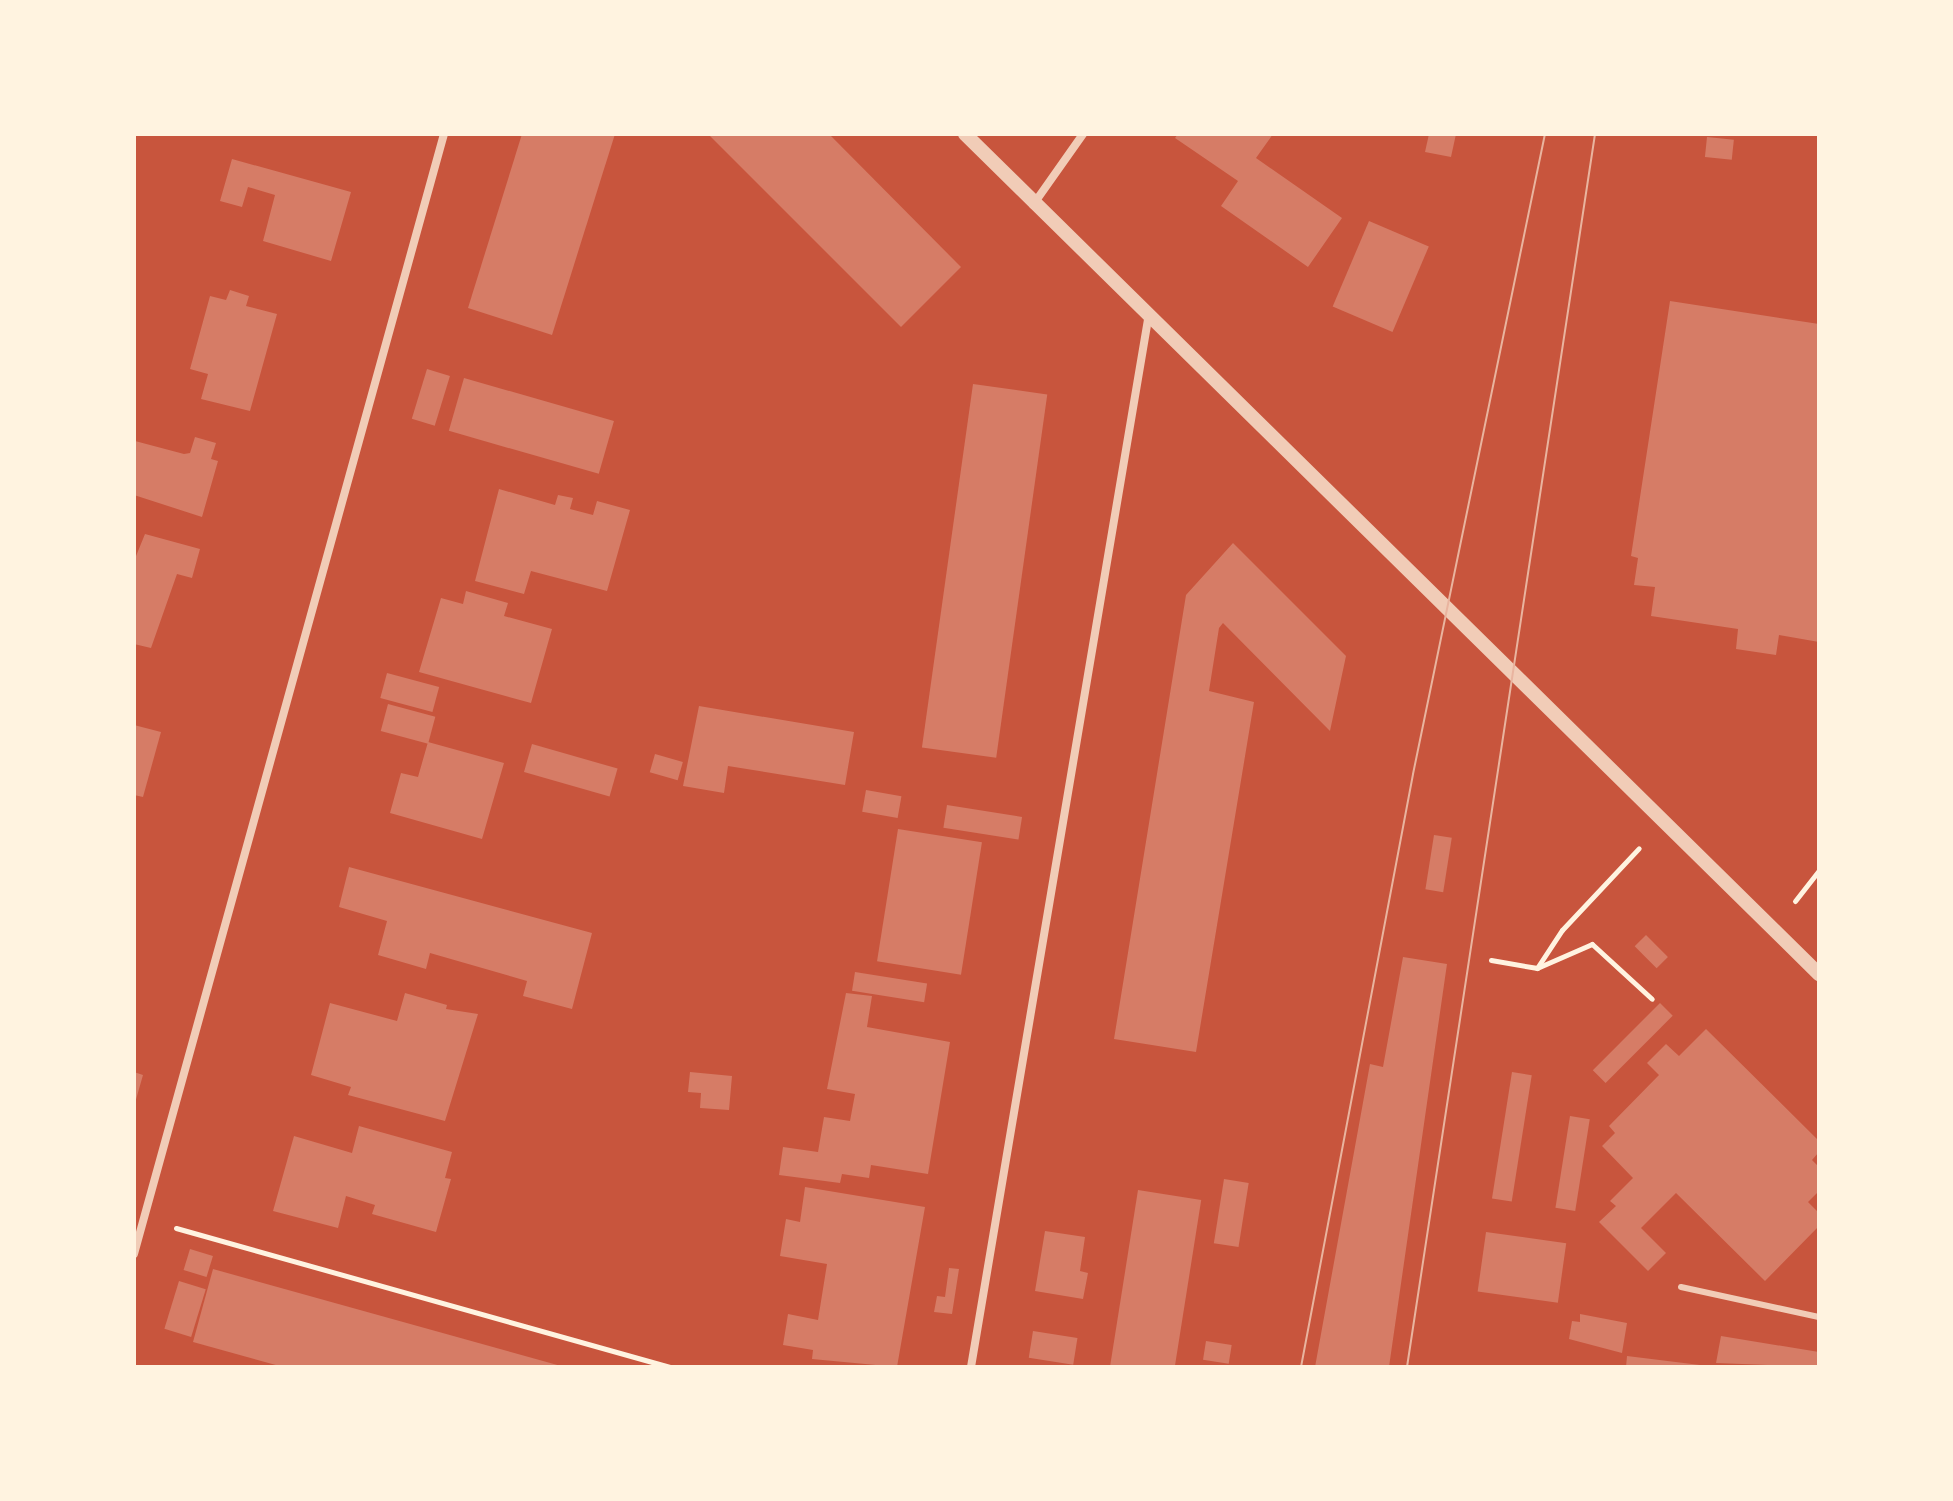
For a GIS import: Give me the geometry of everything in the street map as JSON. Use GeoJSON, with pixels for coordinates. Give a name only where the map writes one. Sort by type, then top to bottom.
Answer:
{"type":"FeatureCollection","features":[{"type":"Feature","properties":{"kind":"street"},"geometry":{"type":"LineString","coordinates":[[134,1254],[444,134]]}},
{"type":"Feature","properties":{"kind":"street"},"geometry":{"type":"LineString","coordinates":[[965,134],[1148,319],[1819,974]]}},
{"type":"Feature","properties":{"kind":"street"},"geometry":{"type":"LineString","coordinates":[[1033,205],[1083,134]]}},
{"type":"Feature","properties":{"kind":"street"},"geometry":{"type":"LineString","coordinates":[[971,1367],[1148,319]]}},
{"type":"Feature","properties":{"kind":"lane"},"geometry":{"type":"LineString","coordinates":[[1681,1287],[1819,1317]]}},
{"type":"Feature","properties":{"kind":"path"},"geometry":{"type":"LineString","coordinates":[[1537,968],[1562,930],[1661,823]]}},
{"type":"Feature","properties":{"kind":"path"},"geometry":{"type":"LineString","coordinates":[[1491,960],[1537,968],[1592,944],[1652,999]]}},
{"type":"Feature","properties":{"kind":"path"},"geometry":{"type":"LineString","coordinates":[[144,1219],[670,1367]]}},
{"type":"Feature","properties":{"kind":"building"},"geometry":{"type":"Polygon","coordinates":[[[522,134],[615,134],[552,335],[468,308],[522,134]]]}},
{"type":"Feature","properties":{"kind":"building"},"geometry":{"type":"Polygon","coordinates":[[[708,134],[829,134],[961,267],[901,327],[708,134]]]}},
{"type":"Feature","properties":{"kind":"building"},"geometry":{"type":"Polygon","coordinates":[[[1178,134],[1273,134],[1256,158],[1342,218],[1308,267],[1221,206],[1238,181],[1175,138],[1178,134]]]}},
{"type":"Feature","properties":{"kind":"building"},"geometry":{"type":"Polygon","coordinates":[[[1429,134],[1456,134],[1451,157],[1425,152],[1429,134]]]}},
{"type":"Feature","properties":{"kind":"building"},"geometry":{"type":"Polygon","coordinates":[[[1707,137],[1734,140],[1732,160],[1705,157],[1707,137]]]}},
{"type":"Feature","properties":{"kind":"building"},"geometry":{"type":"Polygon","coordinates":[[[232,159],[351,192],[331,261],[263,241],[275,195],[248,187],[242,207],[220,201],[232,159]]]}},
{"type":"Feature","properties":{"kind":"building"},"geometry":{"type":"Polygon","coordinates":[[[1369,221],[1429,246],[1392,332],[1333,307],[1369,221]]]}},
{"type":"Feature","properties":{"kind":"building"},"geometry":{"type":"Polygon","coordinates":[[[230,290],[249,296],[246,306],[277,314],[250,411],[201,399],[208,374],[190,369],[210,296],[226,300],[230,290]]]}},
{"type":"Feature","properties":{"kind":"building"},"geometry":{"type":"Polygon","coordinates":[[[1670,301],[1819,324],[1819,642],[1779,635],[1776,655],[1736,649],[1738,629],[1651,616],[1655,587],[1634,585],[1638,558],[1631,556],[1670,301]]]}},
{"type":"Feature","properties":{"kind":"building"},"geometry":{"type":"Polygon","coordinates":[[[427,369],[450,376],[435,426],[412,419],[427,369]]]}},
{"type":"Feature","properties":{"kind":"building"},"geometry":{"type":"Polygon","coordinates":[[[464,378],[614,421],[599,474],[449,431],[464,378]]]}},
{"type":"Feature","properties":{"kind":"building"},"geometry":{"type":"Polygon","coordinates":[[[973,384],[1047,394],[996,758],[922,747],[973,384]]]}},
{"type":"Feature","properties":{"kind":"building"},"geometry":{"type":"Polygon","coordinates":[[[195,437],[216,443],[211,459],[218,461],[202,517],[134,495],[135,441],[184,454],[190,453],[195,437]]]}},
{"type":"Feature","properties":{"kind":"building"},"geometry":{"type":"Polygon","coordinates":[[[499,489],[555,505],[558,495],[573,498],[570,509],[593,515],[597,501],[630,510],[607,591],[531,571],[524,594],[475,581],[499,489]]]}},
{"type":"Feature","properties":{"kind":"building"},"geometry":{"type":"Polygon","coordinates":[[[145,534],[200,549],[192,578],[177,574],[151,648],[134,644],[134,561],[145,534]]]}},
{"type":"Feature","properties":{"kind":"building"},"geometry":{"type":"Polygon","coordinates":[[[1233,543],[1346,656],[1330,731],[1223,623],[1219,628],[1209,691],[1254,702],[1196,1052],[1114,1039],[1186,595],[1233,543]]]}},
{"type":"Feature","properties":{"kind":"building"},"geometry":{"type":"Polygon","coordinates":[[[466,591],[508,603],[504,616],[552,629],[531,703],[419,672],[441,598],[463,604],[466,591]]]}},
{"type":"Feature","properties":{"kind":"building"},"geometry":{"type":"Polygon","coordinates":[[[387,673],[439,687],[432,712],[380,698],[387,673]]]}},
{"type":"Feature","properties":{"kind":"building"},"geometry":{"type":"Polygon","coordinates":[[[388,704],[435,717],[428,744],[381,731],[388,704]]]}},
{"type":"Feature","properties":{"kind":"building"},"geometry":{"type":"Polygon","coordinates":[[[699,706],[854,732],[845,785],[728,766],[724,793],[683,786],[699,706]]]}},
{"type":"Feature","properties":{"kind":"building"},"geometry":{"type":"Polygon","coordinates":[[[134,725],[161,732],[143,797],[134,795],[134,725]]]}},
{"type":"Feature","properties":{"kind":"building"},"geometry":{"type":"Polygon","coordinates":[[[428,742],[504,763],[482,839],[390,813],[401,773],[418,777],[428,742]]]}},
{"type":"Feature","properties":{"kind":"building"},"geometry":{"type":"Polygon","coordinates":[[[532,744],[618,769],[610,796],[524,772],[532,744]]]}},
{"type":"Feature","properties":{"kind":"building"},"geometry":{"type":"Polygon","coordinates":[[[655,754],[683,762],[678,780],[650,772],[655,754]]]}},
{"type":"Feature","properties":{"kind":"building"},"geometry":{"type":"Polygon","coordinates":[[[866,790],[901,796],[898,818],[862,812],[866,790]]]}},
{"type":"Feature","properties":{"kind":"building"},"geometry":{"type":"Polygon","coordinates":[[[947,805],[1022,817],[1018,840],[943,828],[947,805]]]}},
{"type":"Feature","properties":{"kind":"building"},"geometry":{"type":"Polygon","coordinates":[[[898,829],[982,842],[961,975],[877,961],[898,829]]]}},
{"type":"Feature","properties":{"kind":"building"},"geometry":{"type":"Polygon","coordinates":[[[1434,835],[1452,838],[1443,892],[1425,889],[1434,835]]]}},
{"type":"Feature","properties":{"kind":"building"},"geometry":{"type":"Polygon","coordinates":[[[349,867],[592,933],[572,1009],[523,996],[527,981],[430,953],[426,969],[378,955],[387,921],[339,907],[349,867]]]}},
{"type":"Feature","properties":{"kind":"building"},"geometry":{"type":"Polygon","coordinates":[[[1646,935],[1668,957],[1657,968],[1635,946],[1646,935]]]}},
{"type":"Feature","properties":{"kind":"building"},"geometry":{"type":"Polygon","coordinates":[[[1403,957],[1447,964],[1389,1367],[1315,1367],[1370,1064],[1383,1067],[1403,957]]]}},
{"type":"Feature","properties":{"kind":"building"},"geometry":{"type":"Polygon","coordinates":[[[855,972],[927,983],[924,1002],[852,991],[855,972]]]}},
{"type":"Feature","properties":{"kind":"building"},"geometry":{"type":"Polygon","coordinates":[[[405,993],[447,1005],[446,1009],[478,1014],[445,1121],[348,1095],[351,1087],[311,1075],[330,1003],[397,1021],[405,993]]]}},
{"type":"Feature","properties":{"kind":"building"},"geometry":{"type":"Polygon","coordinates":[[[846,993],[872,996],[867,1027],[950,1042],[928,1174],[871,1165],[869,1178],[842,1174],[840,1183],[779,1175],[783,1147],[818,1152],[824,1117],[850,1121],[855,1094],[827,1089],[846,993]]]}},
{"type":"Feature","properties":{"kind":"building"},"geometry":{"type":"Polygon","coordinates":[[[1660,1003],[1673,1016],[1606,1083],[1593,1070],[1660,1003]]]}},
{"type":"Feature","properties":{"kind":"building"},"geometry":{"type":"Polygon","coordinates":[[[1706,1029],[1819,1141],[1819,1152],[1812,1160],[1819,1167],[1819,1191],[1808,1202],[1819,1213],[1819,1226],[1765,1281],[1676,1193],[1641,1228],[1666,1253],[1648,1271],[1599,1222],[1616,1206],[1610,1201],[1633,1178],[1602,1146],[1615,1133],[1609,1126],[1659,1075],[1647,1063],[1666,1044],[1679,1056],[1706,1029]]]}},
{"type":"Feature","properties":{"kind":"building"},"geometry":{"type":"Polygon","coordinates":[[[134,1072],[143,1075],[135,1103],[134,1103],[134,1072]]]}},
{"type":"Feature","properties":{"kind":"building"},"geometry":{"type":"Polygon","coordinates":[[[690,1072],[732,1076],[729,1110],[700,1108],[701,1093],[688,1092],[690,1072]]]}},
{"type":"Feature","properties":{"kind":"building"},"geometry":{"type":"Polygon","coordinates":[[[1512,1072],[1532,1075],[1512,1202],[1492,1198],[1512,1072]]]}},
{"type":"Feature","properties":{"kind":"building"},"geometry":{"type":"Polygon","coordinates":[[[1570,1116],[1590,1119],[1575,1211],[1555,1208],[1570,1116]]]}},
{"type":"Feature","properties":{"kind":"building"},"geometry":{"type":"Polygon","coordinates":[[[359,1126],[452,1152],[445,1178],[451,1179],[436,1232],[372,1214],[375,1205],[346,1196],[338,1228],[273,1211],[294,1136],[352,1153],[359,1126]]]}},
{"type":"Feature","properties":{"kind":"building"},"geometry":{"type":"Polygon","coordinates":[[[1224,1179],[1249,1183],[1239,1247],[1214,1243],[1224,1179]]]}},
{"type":"Feature","properties":{"kind":"building"},"geometry":{"type":"Polygon","coordinates":[[[805,1187],[925,1207],[897,1367],[812,1359],[813,1350],[783,1345],[788,1314],[818,1320],[827,1264],[780,1256],[786,1219],[800,1222],[805,1187]]]}},
{"type":"Feature","properties":{"kind":"building"},"geometry":{"type":"Polygon","coordinates":[[[1138,1190],[1201,1200],[1175,1367],[1110,1367],[1138,1190]]]}},
{"type":"Feature","properties":{"kind":"building"},"geometry":{"type":"Polygon","coordinates":[[[1045,1231],[1085,1237],[1080,1271],[1088,1273],[1083,1299],[1035,1291],[1045,1231]]]}},
{"type":"Feature","properties":{"kind":"building"},"geometry":{"type":"Polygon","coordinates":[[[1486,1232],[1566,1243],[1558,1303],[1478,1291],[1486,1232]]]}},
{"type":"Feature","properties":{"kind":"building"},"geometry":{"type":"Polygon","coordinates":[[[190,1249],[213,1256],[207,1277],[184,1270],[190,1249]]]}},
{"type":"Feature","properties":{"kind":"building"},"geometry":{"type":"Polygon","coordinates":[[[949,1268],[959,1269],[952,1314],[934,1312],[937,1296],[945,1297],[949,1268]]]}},
{"type":"Feature","properties":{"kind":"building"},"geometry":{"type":"Polygon","coordinates":[[[213,1269],[561,1367],[283,1367],[193,1342],[213,1269]]]}},
{"type":"Feature","properties":{"kind":"building"},"geometry":{"type":"Polygon","coordinates":[[[179,1281],[206,1289],[191,1337],[164,1329],[179,1281]]]}},
{"type":"Feature","properties":{"kind":"building"},"geometry":{"type":"Polygon","coordinates":[[[1580,1314],[1627,1323],[1622,1353],[1569,1339],[1572,1321],[1580,1322],[1580,1314]]]}},
{"type":"Feature","properties":{"kind":"building"},"geometry":{"type":"Polygon","coordinates":[[[1033,1331],[1077,1338],[1073,1365],[1029,1358],[1033,1331]]]}},
{"type":"Feature","properties":{"kind":"building"},"geometry":{"type":"Polygon","coordinates":[[[1721,1336],[1819,1352],[1818,1367],[1716,1363],[1721,1336]]]}},
{"type":"Feature","properties":{"kind":"building"},"geometry":{"type":"Polygon","coordinates":[[[1206,1341],[1232,1345],[1229,1364],[1203,1360],[1206,1341]]]}},
{"type":"Feature","properties":{"kind":"building"},"geometry":{"type":"Polygon","coordinates":[[[1627,1356],[1700,1365],[1700,1367],[1626,1367],[1627,1356]]]}},
{"type":"Feature","properties":{"kind":"tram line"},"geometry":{"type":"LineString","coordinates":[[1301,1367],[1413,774],[1545,134]]}},
{"type":"Feature","properties":{"kind":"tram line"},"geometry":{"type":"LineString","coordinates":[[1407,1367],[1595,134]]}}]}
